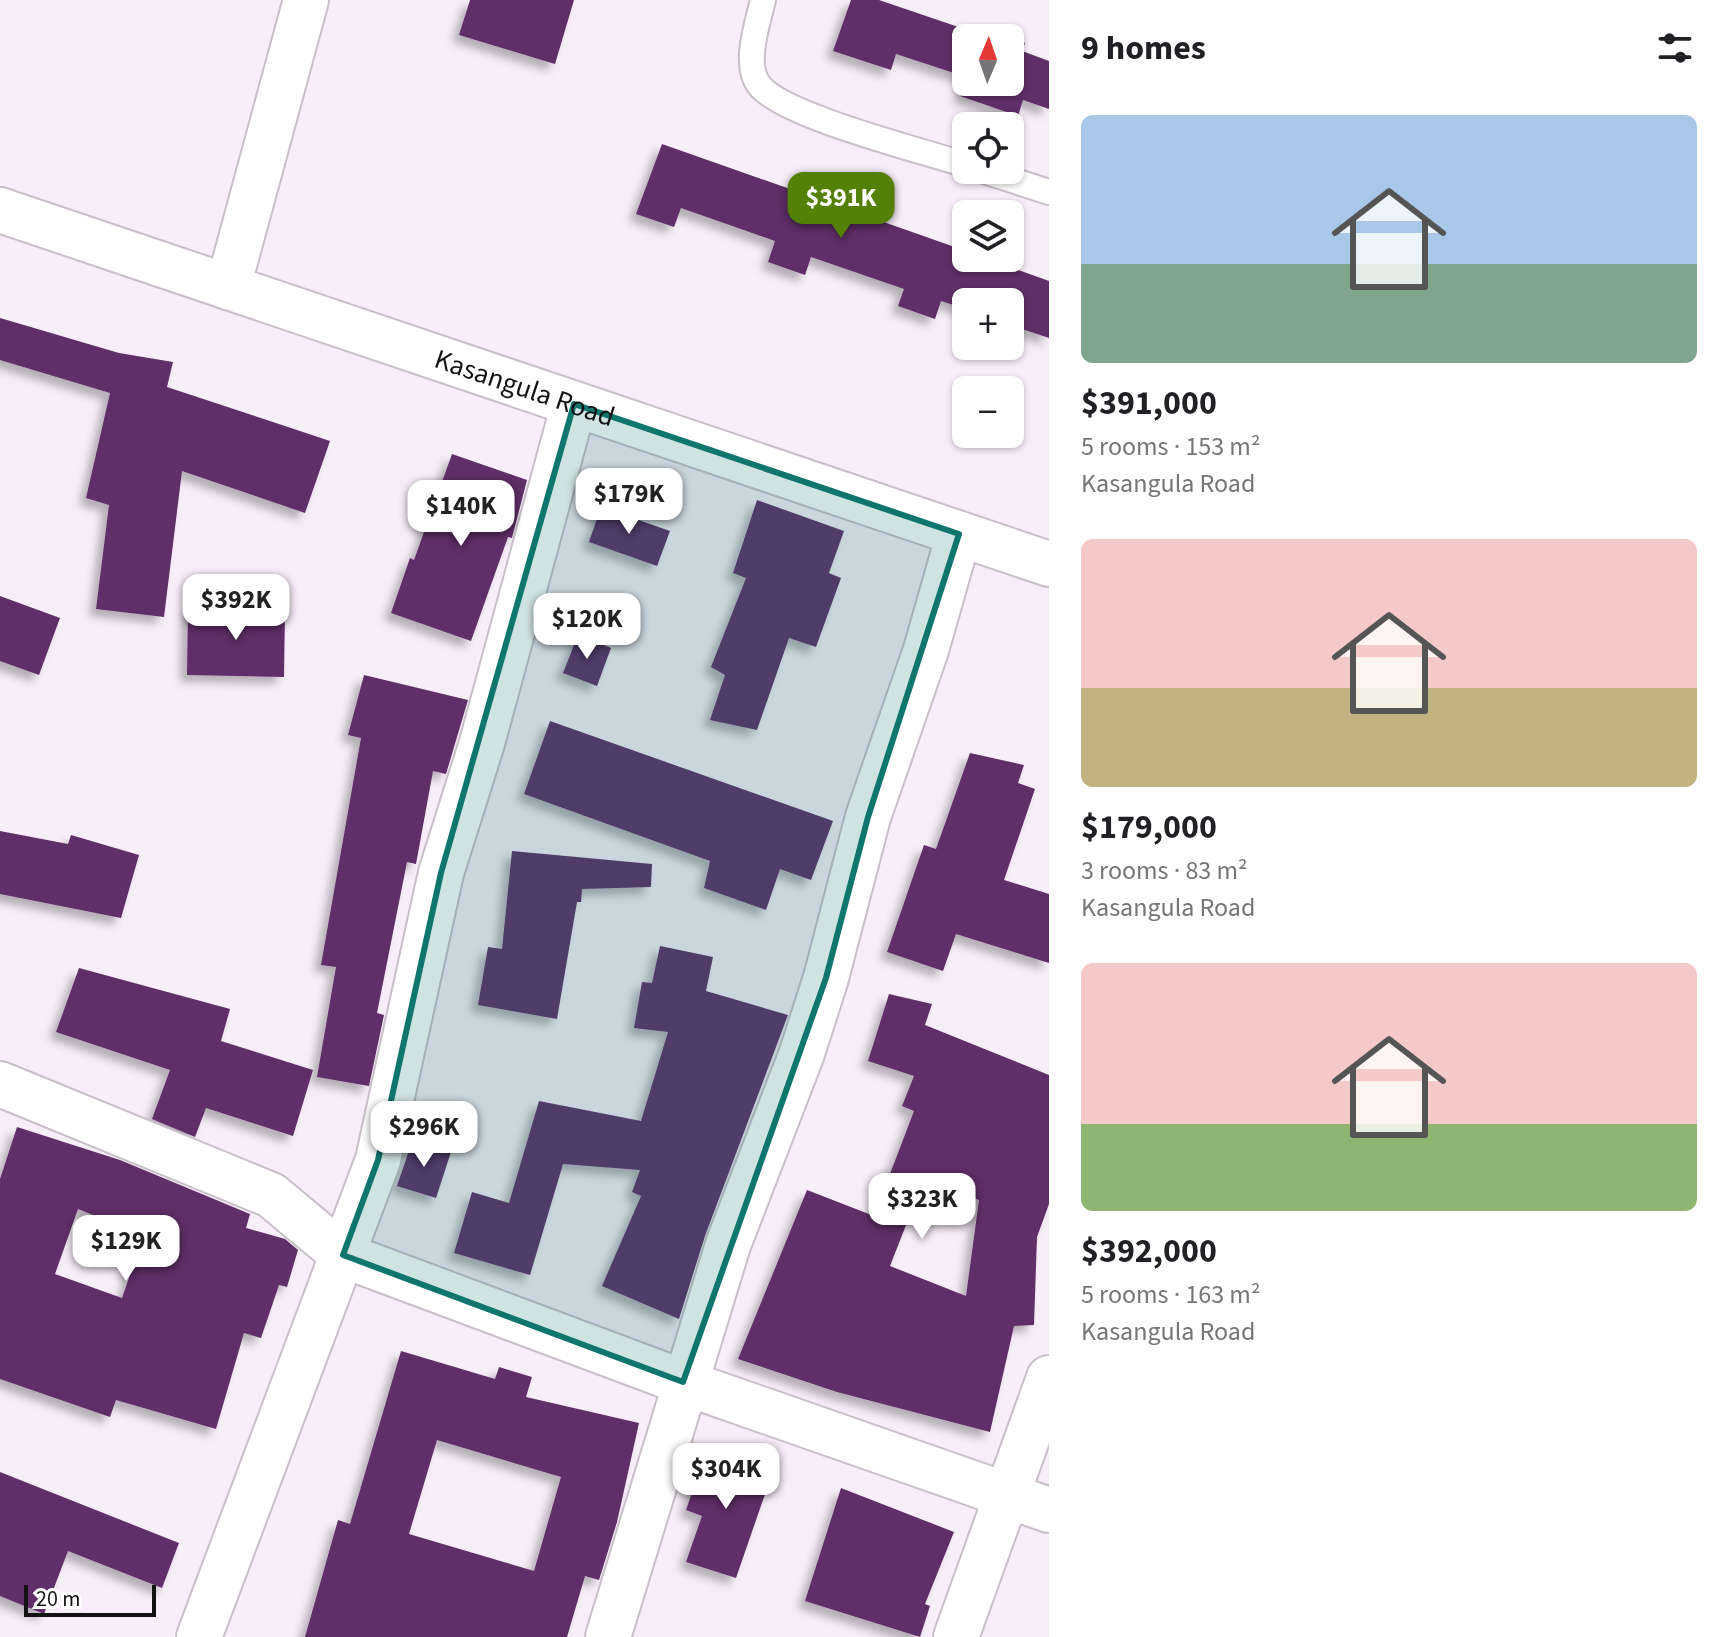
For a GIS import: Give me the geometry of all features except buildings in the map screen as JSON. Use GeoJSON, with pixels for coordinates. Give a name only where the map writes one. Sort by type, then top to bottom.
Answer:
{"type":"FeatureCollection","features":[{"type":"Feature","properties":{"kind":"street"},"geometry":{"type":"LineString","coordinates":[[228,287],[306,0]]}},
{"type":"Feature","properties":{"kind":"street","name":"Kasangula Road"},"geometry":{"type":"LineString","coordinates":[[0,210],[1049,564]]}},
{"type":"Feature","properties":{"kind":"street"},"geometry":{"type":"LineString","coordinates":[[199,1637],[378,1160],[441,873],[482,743],[574,404]]}},
{"type":"Feature","properties":{"kind":"street"},"geometry":{"type":"LineString","coordinates":[[608,1637],[683,1382],[728,1245],[822,993],[868,817],[926,650],[959,534]]}},
{"type":"Feature","properties":{"kind":"street"},"geometry":{"type":"LineString","coordinates":[[0,1084],[271,1195],[343,1255],[683,1382],[1049,1510]]}},
{"type":"Feature","properties":{"kind":"street"},"geometry":{"type":"LineString","coordinates":[[956,1637],[1049,1378]]}},
{"type":"Feature","properties":{"kind":"lane"},"geometry":{"type":"LineString","coordinates":[[763,0],[755,33],[753,65],[759,85],[794,109],[952,160]]}},
{"type":"Feature","properties":{"kind":"lane"},"geometry":{"type":"LineString","coordinates":[[1024,184],[1049,192]]}},
{"type":"Feature","properties":{"kind":"highlighted area"},"geometry":{"type":"Polygon","coordinates":[[[574,404],[959,534],[868,817],[826,978],[683,1382],[343,1255],[378,1160],[441,873],[574,404]]]}}]}
